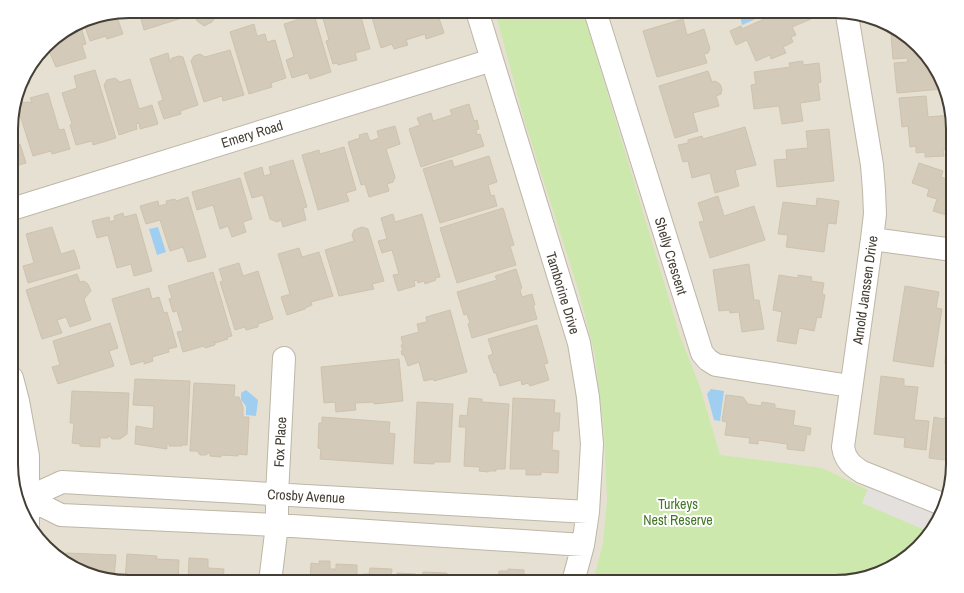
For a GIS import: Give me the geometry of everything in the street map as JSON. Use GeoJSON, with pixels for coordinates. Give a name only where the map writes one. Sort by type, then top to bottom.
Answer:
{"type":"FeatureCollection","features":[{"type":"Feature","properties":{"kind":"street","name":"Tamborine Drive"},"geometry":{"type":"LineString","coordinates":[[480,18],[579,343],[588,397],[592,444],[588,512],[583,545],[575,575]]}},
{"type":"Feature","properties":{"kind":"street","name":"Shelly Crescent"},"geometry":{"type":"LineString","coordinates":[[597,18],[702,353],[708,360],[716,365],[850,386]]}},
{"type":"Feature","properties":{"kind":"street","name":"Arnold Janssen Drive"},"geometry":{"type":"LineString","coordinates":[[848,19],[872,164],[875,214],[842,447],[848,462],[862,472],[939,503]]}},
{"type":"Feature","properties":{"kind":"street","name":"Emery Road"},"geometry":{"type":"LineString","coordinates":[[18,207],[492,60]]}},
{"type":"Feature","properties":{"kind":"street"},"geometry":{"type":"LineString","coordinates":[[872,239],[946,249]]}},
{"type":"Feature","properties":{"kind":"street","name":"Fox Place"},"geometry":{"type":"LineString","coordinates":[[271,575],[277,525],[277,495],[284,358]]}},
{"type":"Feature","properties":{"kind":"street"},"geometry":{"type":"LineString","coordinates":[[18,401],[28,456],[23,496]]}},
{"type":"Feature","properties":{"kind":"street","name":"Crosby Avenue"},"geometry":{"type":"LineString","coordinates":[[24,498],[62,482],[588,512]]}},
{"type":"Feature","properties":{"kind":"street"},"geometry":{"type":"LineString","coordinates":[[24,498],[61,515],[277,525],[583,545]]}},
{"type":"Feature","properties":{"kind":"shaded area"},"geometry":{"type":"Polygon","coordinates":[[[835,18],[863,22],[884,29],[902,41],[913,51],[931,74],[938,87],[946,122],[946,471],[944,485],[935,513],[923,531],[913,542],[890,560],[877,567],[842,575],[129,575],[108,573],[80,564],[56,547],[41,531],[26,506],[19,478],[18,129],[19,115],[26,87],[46,56],[62,41],[80,29],[115,19],[835,18]]]}},
{"type":"Feature","properties":{"kind":"shaded area"},"geometry":{"type":"Polygon","coordinates":[[[870,483],[936,511],[924,529],[862,503],[870,483]]]}},
{"type":"Feature","properties":{"kind":"green space","name":"Turkeys Nest Reserve"},"geometry":{"type":"Polygon","coordinates":[[[497,18],[585,18],[680,336],[700,387],[720,455],[822,468],[868,490],[862,503],[924,529],[902,552],[877,567],[842,575],[595,575],[603,543],[607,501],[604,433],[595,355],[579,292],[524,119],[497,18]]]}},
{"type":"Feature","properties":{"kind":"water"},"geometry":{"type":"Polygon","coordinates":[[[740,18],[758,18],[742,25],[740,18]]]}},
{"type":"Feature","properties":{"kind":"water"},"geometry":{"type":"Polygon","coordinates":[[[158,227],[166,252],[157,255],[149,229],[158,227]]]}},
{"type":"Feature","properties":{"kind":"water"},"geometry":{"type":"Polygon","coordinates":[[[711,389],[724,391],[720,421],[714,420],[707,394],[711,389]]]}},
{"type":"Feature","properties":{"kind":"water"},"geometry":{"type":"Polygon","coordinates":[[[246,390],[258,400],[256,416],[246,415],[246,406],[241,400],[241,393],[246,390]]]}},
{"type":"Feature","properties":{"kind":"building"},"geometry":{"type":"Polygon","coordinates":[[[141,18],[182,18],[144,30],[141,18]]]}},
{"type":"Feature","properties":{"kind":"building"},"geometry":{"type":"Polygon","coordinates":[[[196,18],[215,18],[212,22],[204,26],[197,21],[196,18]]]}},
{"type":"Feature","properties":{"kind":"building"},"geometry":{"type":"Polygon","coordinates":[[[297,18],[315,18],[331,72],[310,79],[308,73],[292,78],[286,60],[294,57],[284,24],[297,20],[297,18]]]}},
{"type":"Feature","properties":{"kind":"building"},"geometry":{"type":"Polygon","coordinates":[[[323,18],[361,18],[370,49],[355,53],[357,60],[338,65],[337,63],[333,64],[326,41],[329,40],[323,18]]]}},
{"type":"Feature","properties":{"kind":"building"},"geometry":{"type":"Polygon","coordinates":[[[372,18],[439,18],[444,33],[426,39],[425,34],[406,40],[408,45],[394,49],[392,44],[381,48],[372,18]]]}},
{"type":"Feature","properties":{"kind":"building"},"geometry":{"type":"Polygon","coordinates":[[[766,18],[811,19],[792,27],[796,35],[791,37],[793,42],[783,47],[786,53],[771,59],[770,55],[756,61],[747,40],[736,45],[730,31],[741,26],[742,29],[766,18]]]}},
{"type":"Feature","properties":{"kind":"building"},"geometry":{"type":"Polygon","coordinates":[[[118,19],[123,34],[107,39],[106,36],[90,41],[85,27],[118,19]]]}},
{"type":"Feature","properties":{"kind":"building"},"geometry":{"type":"Polygon","coordinates":[[[683,19],[687,35],[704,29],[710,49],[708,53],[704,54],[707,63],[657,77],[643,31],[683,19]]]}},
{"type":"Feature","properties":{"kind":"building"},"geometry":{"type":"Polygon","coordinates":[[[254,24],[257,36],[265,34],[267,42],[275,40],[286,78],[271,83],[272,87],[249,94],[230,32],[254,24]]]}},
{"type":"Feature","properties":{"kind":"building"},"geometry":{"type":"Polygon","coordinates":[[[82,28],[86,44],[82,45],[86,58],[56,67],[50,52],[62,41],[82,28]]]}},
{"type":"Feature","properties":{"kind":"building"},"geometry":{"type":"Polygon","coordinates":[[[891,35],[902,41],[923,62],[939,89],[897,93],[894,63],[908,62],[907,58],[893,59],[891,35]]]}},
{"type":"Feature","properties":{"kind":"building"},"geometry":{"type":"Polygon","coordinates":[[[230,50],[244,95],[223,101],[222,96],[204,102],[191,61],[194,56],[200,54],[205,57],[230,50]]]}},
{"type":"Feature","properties":{"kind":"building"},"geometry":{"type":"Polygon","coordinates":[[[168,53],[170,62],[172,58],[179,56],[183,57],[198,105],[180,111],[181,114],[164,119],[158,102],[163,100],[150,59],[168,53]]]}},
{"type":"Feature","properties":{"kind":"building"},"geometry":{"type":"Polygon","coordinates":[[[803,61],[803,65],[819,63],[821,82],[818,83],[820,100],[800,103],[803,121],[782,124],[779,106],[754,109],[751,85],[756,84],[754,72],[790,67],[789,63],[803,61]]]}},
{"type":"Feature","properties":{"kind":"building"},"geometry":{"type":"Polygon","coordinates":[[[95,70],[116,138],[93,145],[92,141],[76,145],[70,125],[72,124],[62,93],[77,88],[74,76],[95,70]]]}},
{"type":"Feature","properties":{"kind":"building"},"geometry":{"type":"Polygon","coordinates":[[[708,71],[712,82],[715,81],[720,84],[722,89],[721,94],[716,96],[719,106],[693,113],[698,131],[675,138],[659,86],[708,71]]]}},
{"type":"Feature","properties":{"kind":"building"},"geometry":{"type":"Polygon","coordinates":[[[115,78],[120,82],[130,79],[139,109],[152,105],[158,124],[140,129],[139,123],[136,124],[137,129],[119,135],[104,85],[107,80],[115,78]]]}},
{"type":"Feature","properties":{"kind":"building"},"geometry":{"type":"Polygon","coordinates":[[[48,93],[59,130],[64,129],[70,149],[52,154],[51,151],[33,156],[19,113],[22,103],[32,103],[30,98],[48,93]]]}},
{"type":"Feature","properties":{"kind":"building"},"geometry":{"type":"Polygon","coordinates":[[[926,96],[928,117],[945,116],[946,150],[943,150],[944,156],[925,157],[925,152],[916,153],[916,146],[910,147],[908,126],[902,127],[899,98],[926,96]]]}},
{"type":"Feature","properties":{"kind":"building"},"geometry":{"type":"Polygon","coordinates":[[[469,104],[474,121],[477,120],[479,129],[476,130],[477,135],[480,134],[484,146],[421,167],[409,129],[420,125],[417,118],[431,113],[433,121],[452,115],[450,110],[469,104]]]}},
{"type":"Feature","properties":{"kind":"building"},"geometry":{"type":"Polygon","coordinates":[[[395,126],[400,144],[386,149],[395,177],[393,182],[387,184],[389,191],[369,197],[365,184],[361,185],[348,142],[360,138],[359,135],[367,133],[370,141],[379,138],[377,131],[395,126]]]}},
{"type":"Feature","properties":{"kind":"building"},"geometry":{"type":"Polygon","coordinates":[[[745,127],[756,165],[735,170],[739,186],[715,193],[710,173],[692,178],[688,161],[683,162],[678,145],[688,143],[688,140],[702,136],[703,139],[745,127]]]}},
{"type":"Feature","properties":{"kind":"building"},"geometry":{"type":"Polygon","coordinates":[[[829,129],[834,181],[777,187],[774,160],[787,159],[786,150],[808,148],[806,131],[829,129]]]}},
{"type":"Feature","properties":{"kind":"building"},"geometry":{"type":"Polygon","coordinates":[[[18,144],[20,144],[26,163],[18,165],[18,144]]]}},
{"type":"Feature","properties":{"kind":"building"},"geometry":{"type":"Polygon","coordinates":[[[344,147],[356,190],[346,193],[349,201],[318,210],[302,155],[319,150],[320,154],[344,147]]]}},
{"type":"Feature","properties":{"kind":"building"},"geometry":{"type":"Polygon","coordinates":[[[489,156],[497,182],[488,185],[491,196],[494,195],[497,206],[440,223],[423,169],[452,160],[454,167],[489,156]]]}},
{"type":"Feature","properties":{"kind":"building"},"geometry":{"type":"Polygon","coordinates":[[[293,160],[307,207],[303,208],[306,220],[283,227],[281,220],[277,222],[270,219],[263,195],[252,198],[244,173],[262,167],[264,176],[271,174],[269,167],[293,160]]]}},
{"type":"Feature","properties":{"kind":"building"},"geometry":{"type":"Polygon","coordinates":[[[919,163],[943,171],[941,177],[946,179],[946,215],[933,211],[937,199],[927,196],[929,189],[912,183],[919,163]]]}},
{"type":"Feature","properties":{"kind":"building"},"geometry":{"type":"Polygon","coordinates":[[[240,178],[252,219],[243,222],[246,232],[232,237],[228,226],[220,229],[213,205],[197,210],[192,192],[240,178]]]}},
{"type":"Feature","properties":{"kind":"building"},"geometry":{"type":"Polygon","coordinates":[[[718,196],[724,216],[754,206],[765,240],[710,258],[699,222],[704,221],[698,203],[718,196]]]}},
{"type":"Feature","properties":{"kind":"building"},"geometry":{"type":"Polygon","coordinates":[[[188,197],[206,257],[188,262],[183,247],[170,251],[160,220],[146,224],[140,206],[158,201],[159,206],[167,204],[166,201],[175,199],[176,201],[188,197]]]}},
{"type":"Feature","properties":{"kind":"building"},"geometry":{"type":"Polygon","coordinates":[[[817,198],[839,201],[836,224],[828,223],[824,252],[786,247],[788,235],[778,234],[783,202],[816,206],[817,198]]]}},
{"type":"Feature","properties":{"kind":"building"},"geometry":{"type":"Polygon","coordinates":[[[503,208],[514,245],[510,246],[516,265],[457,283],[440,228],[503,208]]]}},
{"type":"Feature","properties":{"kind":"building"},"geometry":{"type":"Polygon","coordinates":[[[123,213],[124,217],[136,214],[152,271],[134,276],[131,264],[117,268],[108,235],[97,238],[92,221],[109,217],[110,222],[115,220],[114,216],[123,213]]]}},
{"type":"Feature","properties":{"kind":"building"},"geometry":{"type":"Polygon","coordinates":[[[393,214],[395,222],[422,214],[440,277],[435,278],[436,280],[425,284],[424,281],[418,283],[417,280],[414,281],[415,286],[398,291],[393,275],[399,274],[392,250],[382,253],[378,241],[387,239],[381,218],[393,214]]]}},
{"type":"Feature","properties":{"kind":"building"},"geometry":{"type":"Polygon","coordinates":[[[52,227],[61,254],[74,250],[80,268],[28,283],[23,266],[34,263],[26,234],[52,227]]]}},
{"type":"Feature","properties":{"kind":"building"},"geometry":{"type":"Polygon","coordinates":[[[362,227],[368,229],[384,281],[372,284],[374,289],[339,296],[325,250],[354,241],[352,235],[354,230],[362,227]]]}},
{"type":"Feature","properties":{"kind":"building"},"geometry":{"type":"Polygon","coordinates":[[[299,248],[302,257],[319,252],[333,296],[311,302],[312,305],[305,309],[287,315],[281,297],[290,294],[278,254],[299,248]]]}},
{"type":"Feature","properties":{"kind":"building"},"geometry":{"type":"Polygon","coordinates":[[[239,263],[243,276],[258,271],[273,319],[258,324],[258,327],[246,330],[245,327],[235,330],[220,282],[223,281],[219,269],[239,263]]]}},
{"type":"Feature","properties":{"kind":"building"},"geometry":{"type":"Polygon","coordinates":[[[749,264],[754,300],[759,300],[764,329],[742,332],[739,312],[730,313],[729,310],[719,311],[713,270],[749,264]]]}},
{"type":"Feature","properties":{"kind":"building"},"geometry":{"type":"Polygon","coordinates":[[[516,269],[522,288],[520,290],[522,297],[532,294],[537,319],[472,338],[468,324],[470,323],[467,314],[464,315],[457,292],[497,280],[495,276],[516,269]]]}},
{"type":"Feature","properties":{"kind":"building"},"geometry":{"type":"Polygon","coordinates":[[[213,272],[232,336],[227,337],[228,339],[215,343],[214,341],[215,345],[205,348],[204,346],[183,352],[177,332],[183,331],[177,311],[173,312],[169,299],[172,298],[168,286],[213,272]]]}},
{"type":"Feature","properties":{"kind":"building"},"geometry":{"type":"Polygon","coordinates":[[[77,274],[80,282],[84,281],[88,284],[91,291],[84,299],[91,320],[70,327],[66,317],[57,320],[62,333],[42,339],[26,290],[77,274]]]}},
{"type":"Feature","properties":{"kind":"building"},"geometry":{"type":"Polygon","coordinates":[[[779,275],[798,278],[798,275],[812,277],[811,281],[824,283],[822,294],[825,295],[821,318],[817,317],[814,331],[799,328],[796,344],[777,341],[782,312],[773,310],[779,275]]]}},
{"type":"Feature","properties":{"kind":"building"},"geometry":{"type":"Polygon","coordinates":[[[905,286],[939,292],[936,308],[942,309],[933,367],[893,361],[905,286]]]}},
{"type":"Feature","properties":{"kind":"building"},"geometry":{"type":"Polygon","coordinates":[[[149,288],[152,299],[159,297],[164,313],[167,312],[177,347],[168,349],[169,352],[152,357],[153,361],[144,364],[144,361],[131,365],[112,299],[149,288]]]}},
{"type":"Feature","properties":{"kind":"building"},"geometry":{"type":"Polygon","coordinates":[[[450,310],[467,372],[434,381],[433,379],[424,381],[419,362],[408,366],[404,355],[402,355],[401,351],[403,351],[401,345],[403,345],[401,337],[419,332],[417,324],[427,322],[426,317],[450,310]]]}},
{"type":"Feature","properties":{"kind":"building"},"geometry":{"type":"Polygon","coordinates":[[[110,323],[118,348],[109,351],[114,366],[58,384],[52,367],[60,365],[53,341],[110,323]]]}},
{"type":"Feature","properties":{"kind":"building"},"geometry":{"type":"Polygon","coordinates":[[[537,325],[548,363],[544,364],[549,380],[530,386],[528,383],[522,385],[521,380],[500,386],[488,356],[493,354],[488,339],[537,325]]]}},
{"type":"Feature","properties":{"kind":"building"},"geometry":{"type":"Polygon","coordinates":[[[399,359],[403,401],[374,404],[374,402],[355,403],[356,410],[336,412],[335,402],[324,403],[321,367],[399,359]]]}},
{"type":"Feature","properties":{"kind":"building"},"geometry":{"type":"Polygon","coordinates":[[[881,376],[904,379],[904,386],[918,387],[914,420],[929,421],[926,450],[904,447],[905,438],[874,434],[881,376]]]}},
{"type":"Feature","properties":{"kind":"building"},"geometry":{"type":"Polygon","coordinates":[[[135,379],[190,381],[187,445],[169,446],[169,443],[167,443],[167,449],[135,444],[136,426],[153,429],[154,406],[133,405],[135,379]]]}},
{"type":"Feature","properties":{"kind":"building"},"geometry":{"type":"Polygon","coordinates":[[[194,383],[235,385],[234,397],[239,397],[243,407],[243,417],[249,417],[247,455],[221,455],[221,457],[210,456],[210,452],[206,455],[200,455],[197,451],[190,451],[194,383]]]}},
{"type":"Feature","properties":{"kind":"building"},"geometry":{"type":"Polygon","coordinates":[[[72,391],[129,393],[127,434],[120,439],[112,439],[108,435],[108,438],[100,438],[100,447],[80,446],[80,444],[72,443],[74,423],[70,423],[72,391]]]}},
{"type":"Feature","properties":{"kind":"building"},"geometry":{"type":"Polygon","coordinates":[[[726,395],[743,397],[748,404],[761,406],[762,402],[775,404],[775,408],[795,411],[793,425],[811,428],[810,435],[807,434],[804,451],[787,449],[787,444],[758,440],[758,444],[749,443],[750,438],[725,435],[727,422],[722,421],[726,395]]]}},
{"type":"Feature","properties":{"kind":"building"},"geometry":{"type":"Polygon","coordinates":[[[469,398],[482,399],[482,402],[509,404],[505,469],[496,469],[496,471],[488,472],[479,471],[480,467],[464,466],[466,427],[459,427],[460,415],[467,416],[469,398]]]}},
{"type":"Feature","properties":{"kind":"building"},"geometry":{"type":"Polygon","coordinates":[[[513,398],[555,400],[554,413],[560,413],[559,431],[553,431],[552,450],[559,451],[558,473],[541,472],[541,475],[526,475],[526,469],[510,469],[513,398]]]}},
{"type":"Feature","properties":{"kind":"building"},"geometry":{"type":"Polygon","coordinates":[[[417,402],[453,404],[450,462],[434,462],[434,464],[414,463],[417,402]]]}},
{"type":"Feature","properties":{"kind":"building"},"geometry":{"type":"Polygon","coordinates":[[[946,416],[946,460],[929,458],[934,417],[943,419],[946,416]]]}},
{"type":"Feature","properties":{"kind":"building"},"geometry":{"type":"Polygon","coordinates":[[[322,417],[390,422],[389,433],[395,434],[393,464],[320,459],[321,449],[318,448],[319,423],[322,423],[322,417]]]}},
{"type":"Feature","properties":{"kind":"building"},"geometry":{"type":"Polygon","coordinates":[[[66,553],[116,555],[114,574],[80,564],[66,553]]]}},
{"type":"Feature","properties":{"kind":"building"},"geometry":{"type":"Polygon","coordinates":[[[127,554],[157,556],[156,559],[179,560],[178,575],[125,575],[127,554]]]}},
{"type":"Feature","properties":{"kind":"building"},"geometry":{"type":"Polygon","coordinates":[[[189,558],[208,559],[208,568],[224,569],[224,575],[188,575],[189,558]]]}},
{"type":"Feature","properties":{"kind":"building"},"geometry":{"type":"Polygon","coordinates":[[[319,561],[330,561],[330,569],[336,569],[336,564],[357,565],[357,575],[310,575],[311,563],[319,564],[319,561]]]}},
{"type":"Feature","properties":{"kind":"building"},"geometry":{"type":"Polygon","coordinates":[[[370,568],[392,569],[391,575],[363,575],[369,574],[370,568]]]}},
{"type":"Feature","properties":{"kind":"building"},"geometry":{"type":"Polygon","coordinates":[[[508,569],[524,570],[524,575],[498,575],[499,571],[508,571],[508,569]]]}},
{"type":"Feature","properties":{"kind":"building"},"geometry":{"type":"Polygon","coordinates":[[[423,572],[447,573],[447,575],[423,575],[423,572]]]}},
{"type":"Feature","properties":{"kind":"building"},"geometry":{"type":"Polygon","coordinates":[[[397,573],[416,574],[397,575],[397,573]]]}}]}
